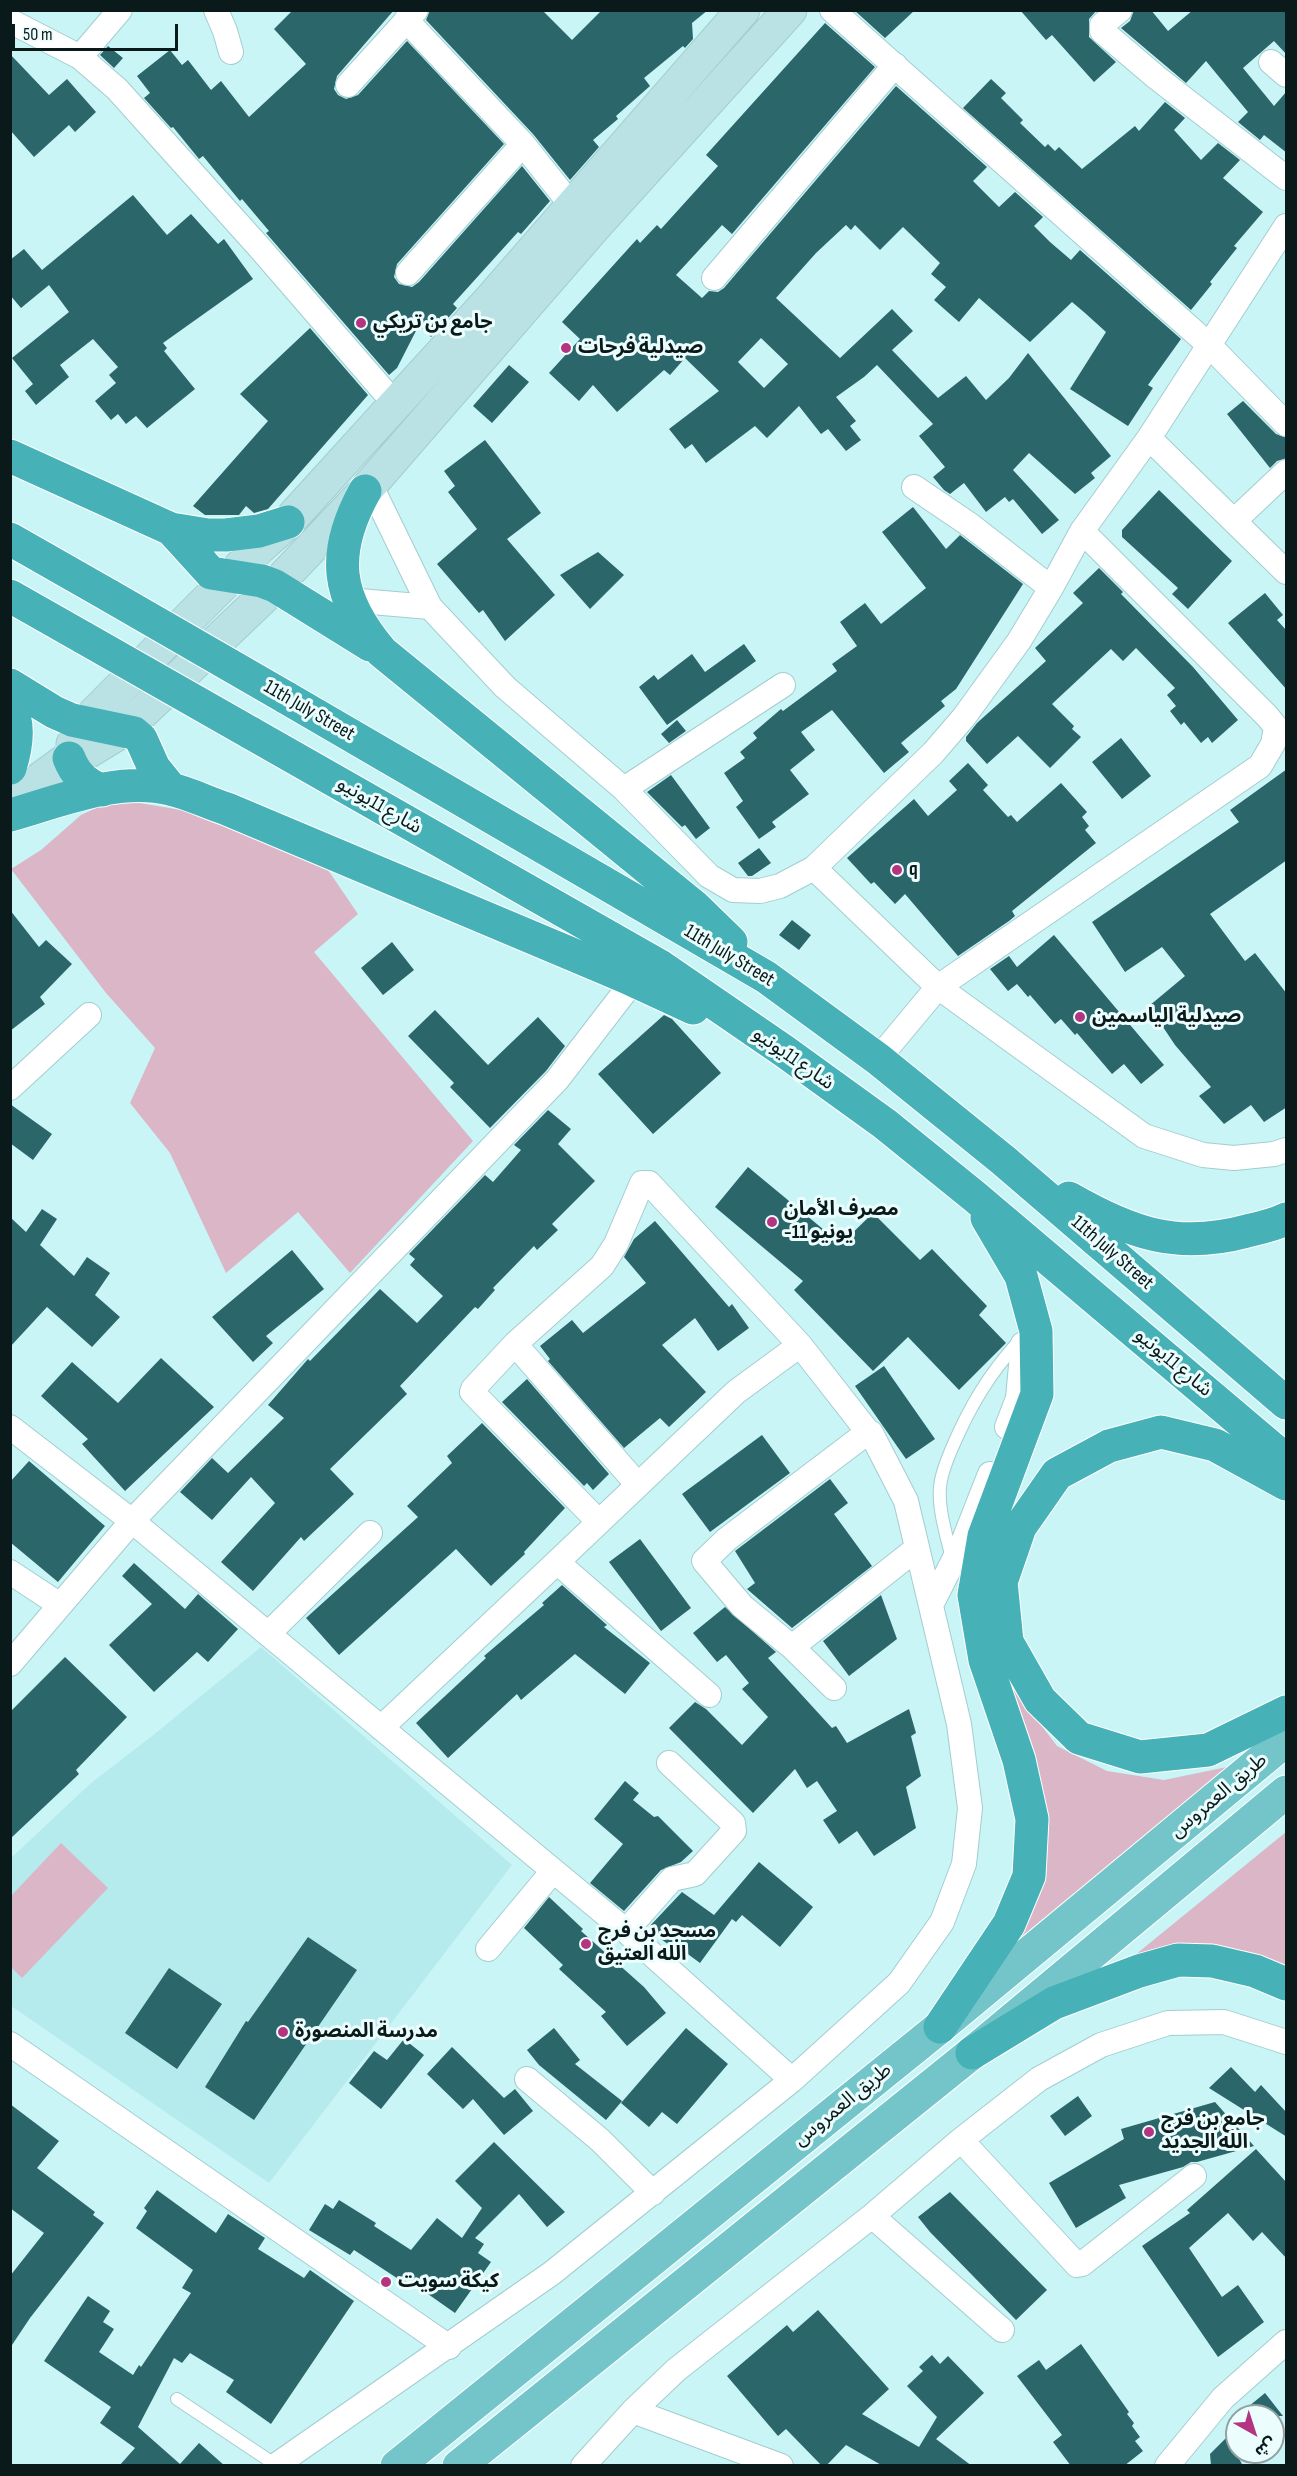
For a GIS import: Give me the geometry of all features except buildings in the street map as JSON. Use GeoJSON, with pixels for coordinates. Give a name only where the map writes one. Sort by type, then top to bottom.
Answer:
{"type":"FeatureCollection","features":[{"type":"Feature","properties":{"kind":"highway"},"geometry":{"type":"LineString","coordinates":[[10,456],[171,529],[252,541],[288,522]]}},
{"type":"Feature","properties":{"kind":"highway"},"geometry":{"type":"LineString","coordinates":[[367,488],[351,516],[344,544],[342,572],[348,600],[362,628],[382,652]]}},
{"type":"Feature","properties":{"kind":"highway"},"geometry":{"type":"LineString","coordinates":[[171,529],[204,568],[218,575],[262,581],[275,586],[382,652],[695,907],[766,977]]}},
{"type":"Feature","properties":{"kind":"highway","name":"11th July Street"},"geometry":{"type":"LineString","coordinates":[[10,540],[285,696],[766,977],[878,1059],[1003,1160],[1287,1403]]}},
{"type":"Feature","properties":{"kind":"highway"},"geometry":{"type":"LineString","coordinates":[[252,541],[272,572],[275,586]]}},
{"type":"Feature","properties":{"kind":"highway","name":"شارع 11يونيو"},"geometry":{"type":"LineString","coordinates":[[10,596],[660,966],[885,1124],[974,1196],[1287,1460]]}},
{"type":"Feature","properties":{"kind":"highway"},"geometry":{"type":"LineString","coordinates":[[10,685],[54,712],[84,724],[125,729],[141,739],[153,768],[171,789]]}},
{"type":"Feature","properties":{"kind":"highway"},"geometry":{"type":"LineString","coordinates":[[10,706],[17,728],[16,750],[10,768]]}},
{"type":"Feature","properties":{"kind":"highway"},"geometry":{"type":"LineString","coordinates":[[69,758],[77,775],[93,787],[102,790]]}},
{"type":"Feature","properties":{"kind":"highway"},"geometry":{"type":"LineString","coordinates":[[10,814],[102,790],[148,786],[171,789],[227,809],[634,980],[784,1051]]}},
{"type":"Feature","properties":{"kind":"highway"},"geometry":{"type":"LineString","coordinates":[[1003,1160],[1102,1217],[1155,1237],[1216,1239],[1287,1219]]}},
{"type":"Feature","properties":{"kind":"highway"},"geometry":{"type":"LineString","coordinates":[[940,2027],[1009,1924],[1029,1876],[1032,1820],[1019,1760],[985,1660],[974,1595],[984,1536],[1037,1394],[1036,1331],[1022,1275],[974,1196]]}},
{"type":"Feature","properties":{"kind":"highway"},"geometry":{"type":"LineString","coordinates":[[1287,1484],[1215,1445],[1161,1432],[1109,1446],[1057,1474],[1020,1527],[1001,1582],[1007,1642],[1040,1700],[1079,1738],[1140,1757],[1208,1750],[1287,1712]]}},
{"type":"Feature","properties":{"kind":"highway"},"geometry":{"type":"LineString","coordinates":[[972,2053],[1054,2003],[1139,1971],[1178,1960],[1212,1961],[1255,1971],[1287,1984]]}},
{"type":"Feature","properties":{"kind":"main road"},"geometry":{"type":"LineString","coordinates":[[288,522],[572,206],[742,10]]}},
{"type":"Feature","properties":{"kind":"main road"},"geometry":{"type":"LineString","coordinates":[[10,801],[69,758],[89,751],[125,729],[275,586],[367,488],[595,226],[790,10]]}},
{"type":"Feature","properties":{"kind":"main road"},"geometry":{"type":"LineString","coordinates":[[69,758],[75,736],[84,724],[233,576],[252,541]]}},
{"type":"Feature","properties":{"kind":"main road","name":"طريق العمروس"},"geometry":{"type":"LineString","coordinates":[[397,2466],[940,2027],[1287,1740]]}},
{"type":"Feature","properties":{"kind":"main road","name":"طريق العمروس"},"geometry":{"type":"LineString","coordinates":[[459,2466],[972,2053],[1287,1792]]}},
{"type":"Feature","properties":{"kind":"street"},"geometry":{"type":"LineString","coordinates":[[80,57],[120,10]]}},
{"type":"Feature","properties":{"kind":"street"},"geometry":{"type":"LineString","coordinates":[[216,10],[231,52]]}},
{"type":"Feature","properties":{"kind":"street"},"geometry":{"type":"LineString","coordinates":[[832,10],[1209,345],[1287,424]]}},
{"type":"Feature","properties":{"kind":"street"},"geometry":{"type":"LineString","coordinates":[[1120,10],[1102,25],[1102,31],[1156,77],[1287,178]]}},
{"type":"Feature","properties":{"kind":"street"},"geometry":{"type":"LineString","coordinates":[[348,85],[411,15],[523,144],[572,206]]}},
{"type":"Feature","properties":{"kind":"street"},"geometry":{"type":"LineString","coordinates":[[10,21],[80,57],[117,89],[395,404]]}},
{"type":"Feature","properties":{"kind":"street"},"geometry":{"type":"LineString","coordinates":[[714,278],[895,65]]}},
{"type":"Feature","properties":{"kind":"street"},"geometry":{"type":"LineString","coordinates":[[408,273],[523,144]]}},
{"type":"Feature","properties":{"kind":"street"},"geometry":{"type":"LineString","coordinates":[[367,488],[430,607],[505,687],[624,789],[709,876],[733,890],[760,891],[780,886],[814,868],[941,744],[1019,641],[1082,531],[1149,438],[1287,226]]}},
{"type":"Feature","properties":{"kind":"street"},"geometry":{"type":"LineString","coordinates":[[1149,438],[1287,572]]}},
{"type":"Feature","properties":{"kind":"street"},"geometry":{"type":"LineString","coordinates":[[1234,521],[1287,472]]}},
{"type":"Feature","properties":{"kind":"street"},"geometry":{"type":"LineString","coordinates":[[914,487],[970,525],[1051,588]]}},
{"type":"Feature","properties":{"kind":"street"},"geometry":{"type":"LineString","coordinates":[[878,1059],[938,987],[1260,766],[1273,744],[1276,727],[1267,716],[1082,531]]}},
{"type":"Feature","properties":{"kind":"street"},"geometry":{"type":"LineString","coordinates":[[348,600],[430,607]]}},
{"type":"Feature","properties":{"kind":"street"},"geometry":{"type":"LineString","coordinates":[[624,789],[783,685]]}},
{"type":"Feature","properties":{"kind":"street"},"geometry":{"type":"LineString","coordinates":[[814,868],[938,987],[1144,1136],[1203,1155],[1234,1158],[1274,1154],[1287,1150]]}},
{"type":"Feature","properties":{"kind":"street"},"geometry":{"type":"LineString","coordinates":[[10,1664],[132,1521],[557,1080],[634,980]]}},
{"type":"Feature","properties":{"kind":"street"},"geometry":{"type":"LineString","coordinates":[[10,1088],[89,1015]]}},
{"type":"Feature","properties":{"kind":"street"},"geometry":{"type":"LineString","coordinates":[[276,2465],[449,2347],[552,2273],[792,2080],[899,1983],[942,1922],[964,1864],[970,1808],[961,1734],[906,1501],[871,1433],[800,1345],[649,1183],[642,1184],[616,1244],[602,1266],[515,1344],[473,1389],[473,1394],[598,1521]]}},
{"type":"Feature","properties":{"kind":"street"},"geometry":{"type":"LineString","coordinates":[[931,1605],[969,1529],[1018,1398],[1024,1335],[1022,1275]]}},
{"type":"Feature","properties":{"kind":"street"},"geometry":{"type":"LineString","coordinates":[[515,1344],[638,1485]]}},
{"type":"Feature","properties":{"kind":"street"},"geometry":{"type":"LineString","coordinates":[[381,1728],[736,1392],[800,1345]]}},
{"type":"Feature","properties":{"kind":"street"},"geometry":{"type":"LineString","coordinates":[[10,1427],[132,1521],[626,1931],[792,2080]]}},
{"type":"Feature","properties":{"kind":"street"},"geometry":{"type":"LineString","coordinates":[[834,1688],[792,1647],[742,1606],[704,1561],[727,1539],[868,1432]]}},
{"type":"Feature","properties":{"kind":"street"},"geometry":{"type":"LineString","coordinates":[[268,1634],[370,1533]]}},
{"type":"Feature","properties":{"kind":"street"},"geometry":{"type":"LineString","coordinates":[[792,1647],[916,1549]]}},
{"type":"Feature","properties":{"kind":"street"},"geometry":{"type":"LineString","coordinates":[[556,1562],[709,1695]]}},
{"type":"Feature","properties":{"kind":"street"},"geometry":{"type":"LineString","coordinates":[[10,1572],[60,1605]]}},
{"type":"Feature","properties":{"kind":"street"},"geometry":{"type":"LineString","coordinates":[[626,1931],[672,1879],[695,1874],[734,1831],[733,1823],[669,1763]]}},
{"type":"Feature","properties":{"kind":"street"},"geometry":{"type":"LineString","coordinates":[[488,1949],[553,1871]]}},
{"type":"Feature","properties":{"kind":"street"},"geometry":{"type":"LineString","coordinates":[[583,2466],[633,2411],[676,2370],[872,2216],[961,2140],[1039,2079],[1101,2045],[1168,2023],[1224,2022],[1287,2042]]}},
{"type":"Feature","properties":{"kind":"street"},"geometry":{"type":"LineString","coordinates":[[10,2044],[449,2347]]}},
{"type":"Feature","properties":{"kind":"street"},"geometry":{"type":"LineString","coordinates":[[527,2079],[600,2140],[653,2193]]}},
{"type":"Feature","properties":{"kind":"street"},"geometry":{"type":"LineString","coordinates":[[961,2140],[1077,2265],[1090,2258],[1194,2176]]}},
{"type":"Feature","properties":{"kind":"street"},"geometry":{"type":"LineString","coordinates":[[872,2216],[1002,2330]]}},
{"type":"Feature","properties":{"kind":"street"},"geometry":{"type":"LineString","coordinates":[[1167,2466],[1223,2398],[1287,2342]]}},
{"type":"Feature","properties":{"kind":"street"},"geometry":{"type":"LineString","coordinates":[[633,2411],[782,2466]]}},
{"type":"Feature","properties":{"kind":"lane"},"geometry":{"type":"LineString","coordinates":[[952,1564],[941,1508],[940,1488],[945,1467],[968,1411],[985,1383],[1024,1335]]}},
{"type":"Feature","properties":{"kind":"lane"},"geometry":{"type":"LineString","coordinates":[[177,2399],[276,2465]]}},
{"type":"Feature","properties":{"kind":"shaded area"},"geometry":{"type":"Polygon","coordinates":[[[116,799],[193,812],[298,854],[328,870],[358,914],[314,952],[473,1141],[350,1273],[298,1212],[226,1273],[170,1153],[130,1103],[155,1048],[106,993],[11,869],[41,850],[81,815],[116,799]]]}},
{"type":"Feature","properties":{"kind":"shaded area"},"geometry":{"type":"Polygon","coordinates":[[[261,1647],[512,1865],[269,2183],[11,2006],[11,1858],[91,1783],[261,1647]]]}},
{"type":"Feature","properties":{"kind":"shaded area"},"geometry":{"type":"Polygon","coordinates":[[[1001,1672],[1057,1746],[1107,1771],[1164,1780],[1227,1767],[1009,1947],[1042,1883],[1001,1672]]]}},
{"type":"Feature","properties":{"kind":"shaded area"},"geometry":{"type":"Polygon","coordinates":[[[1286,1832],[1286,1975],[1124,1964],[1286,1832]]]}},
{"type":"Feature","properties":{"kind":"shaded area"},"geometry":{"type":"Polygon","coordinates":[[[61,1843],[108,1888],[22,1978],[11,1967],[11,1896],[61,1843]]]}},
{"type":"Feature","properties":{"kind":"place","name":"جامع بن تريكي"},"geometry":{"type":"Point","coordinates":[361,323]}},
{"type":"Feature","properties":{"kind":"place","name":"صيدلية فرحات"},"geometry":{"type":"Point","coordinates":[566,348]}},
{"type":"Feature","properties":{"kind":"place","name":"q"},"geometry":{"type":"Point","coordinates":[897,870]}},
{"type":"Feature","properties":{"kind":"place","name":"صيدلية الياسمين"},"geometry":{"type":"Point","coordinates":[1080,1017]}},
{"type":"Feature","properties":{"kind":"place","name":"مصرف الأمان -11 يونيو"},"geometry":{"type":"Point","coordinates":[772,1222]}},
{"type":"Feature","properties":{"kind":"place","name":"مسجد بن فرج الله العتيق"},"geometry":{"type":"Point","coordinates":[586,1944]}},
{"type":"Feature","properties":{"kind":"place","name":"مدرسة المنصورة"},"geometry":{"type":"Point","coordinates":[283,2032]}},
{"type":"Feature","properties":{"kind":"place","name":"جامع بن فرج الله الجديد"},"geometry":{"type":"Point","coordinates":[1149,2132]}},
{"type":"Feature","properties":{"kind":"place","name":"كيكة سويت"},"geometry":{"type":"Point","coordinates":[386,2282]}}]}
